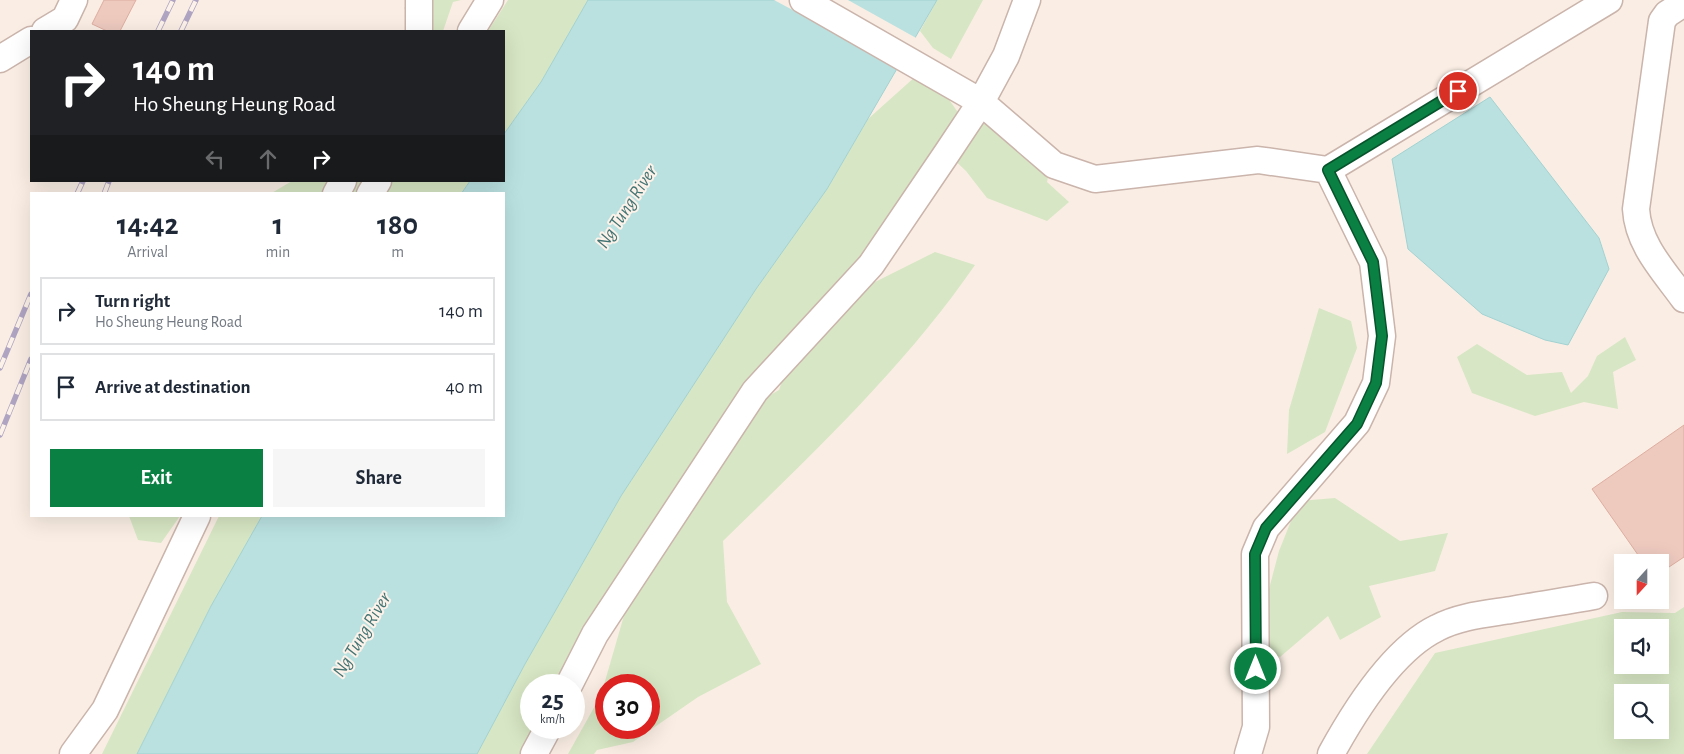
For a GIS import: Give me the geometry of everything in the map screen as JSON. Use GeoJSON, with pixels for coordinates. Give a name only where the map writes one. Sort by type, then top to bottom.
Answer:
{"type":"FeatureCollection","features":[{"type":"Feature","properties":{"kind":"street"},"geometry":{"type":"LineString","coordinates":[[47,30],[65,19],[74,0]]}},
{"type":"Feature","properties":{"kind":"street"},"geometry":{"type":"LineString","coordinates":[[419,0],[419,30]]}},
{"type":"Feature","properties":{"kind":"street"},"geometry":{"type":"LineString","coordinates":[[472,30],[490,0]]}},
{"type":"Feature","properties":{"kind":"street"},"geometry":{"type":"LineString","coordinates":[[802,0],[980,102],[1054,165],[1095,179],[1258,160],[1328,170],[1609,0]]}},
{"type":"Feature","properties":{"kind":"street"},"geometry":{"type":"LineString","coordinates":[[575,674],[595,634],[755,391],[871,265],[980,102],[1006,56],[1027,0]]}},
{"type":"Feature","properties":{"kind":"street"},"geometry":{"type":"LineString","coordinates":[[1684,3],[1667,14],[1662,21],[1636,209],[1637,226],[1644,244],[1684,299]]}},
{"type":"Feature","properties":{"kind":"street"},"geometry":{"type":"LineString","coordinates":[[0,59],[30,41]]}},
{"type":"Feature","properties":{"kind":"street"},"geometry":{"type":"LineString","coordinates":[[1248,754],[1256,727],[1255,554],[1266,528],[1357,424],[1376,383],[1382,336],[1373,262],[1328,170]]}},
{"type":"Feature","properties":{"kind":"street"},"geometry":{"type":"LineString","coordinates":[[73,754],[105,710],[197,517]]}},
{"type":"Feature","properties":{"kind":"street"},"geometry":{"type":"LineString","coordinates":[[1331,754],[1356,708],[1385,672],[1412,646],[1436,628],[1467,617],[1594,596]]}},
{"type":"Feature","properties":{"kind":"street"},"geometry":{"type":"LineString","coordinates":[[534,754],[542,739]]}},
{"type":"Feature","properties":{"kind":"green space"},"geometry":{"type":"Polygon","coordinates":[[[411,0],[461,0],[453,2],[443,30],[420,30],[404,8],[411,0]]]}},
{"type":"Feature","properties":{"kind":"green space"},"geometry":{"type":"Polygon","coordinates":[[[508,0],[588,0],[541,82],[505,133],[505,30],[489,30],[508,0]]]}},
{"type":"Feature","properties":{"kind":"green space"},"geometry":{"type":"Polygon","coordinates":[[[937,0],[983,0],[951,59],[933,48],[920,31],[937,0]]]}},
{"type":"Feature","properties":{"kind":"green space"},"geometry":{"type":"Polygon","coordinates":[[[916,76],[945,94],[962,118],[984,124],[1028,128],[1054,148],[1047,182],[1069,202],[1047,221],[987,198],[966,171],[947,153],[841,299],[935,252],[975,265],[947,303],[888,375],[823,443],[723,541],[727,602],[761,664],[698,697],[660,723],[660,674],[607,674],[625,612],[577,674],[520,674],[520,739],[542,739],[534,754],[477,754],[525,664],[621,496],[756,289],[827,189],[868,119],[916,76]],[[793,350],[741,412],[779,390],[793,350]]]}},
{"type":"Feature","properties":{"kind":"green space"},"geometry":{"type":"Polygon","coordinates":[[[290,182],[469,182],[462,192],[273,192],[290,182]]]}},
{"type":"Feature","properties":{"kind":"green space"},"geometry":{"type":"Polygon","coordinates":[[[1319,308],[1351,321],[1357,348],[1325,432],[1287,454],[1289,410],[1319,308]]]}},
{"type":"Feature","properties":{"kind":"green space"},"geometry":{"type":"Polygon","coordinates":[[[1625,337],[1636,360],[1613,372],[1618,409],[1584,402],[1535,416],[1472,393],[1457,357],[1477,344],[1527,375],[1562,372],[1571,393],[1588,376],[1597,356],[1625,337]]]}},
{"type":"Feature","properties":{"kind":"green space"},"geometry":{"type":"Polygon","coordinates":[[[1335,498],[1400,541],[1448,533],[1435,571],[1369,586],[1381,617],[1340,640],[1328,616],[1280,657],[1254,646],[1279,551],[1299,501],[1335,498]]]}},
{"type":"Feature","properties":{"kind":"green space"},"geometry":{"type":"Polygon","coordinates":[[[129,517],[179,517],[161,543],[138,540],[129,517]]]}},
{"type":"Feature","properties":{"kind":"green space"},"geometry":{"type":"Polygon","coordinates":[[[219,517],[261,517],[211,606],[137,754],[102,754],[219,517]]]}},
{"type":"Feature","properties":{"kind":"green space"},"geometry":{"type":"Polygon","coordinates":[[[1684,607],[1684,754],[1367,754],[1435,653],[1622,612],[1675,613],[1684,607]]]}},
{"type":"Feature","properties":{"kind":"green space"},"geometry":{"type":"Polygon","coordinates":[[[595,706],[595,739],[637,739],[633,742],[597,750],[594,754],[568,754],[576,739],[585,739],[585,724],[595,706]]]}},
{"type":"Feature","properties":{"kind":"water","name":"Ng Tung River"},"geometry":{"type":"Polygon","coordinates":[[[588,0],[937,0],[827,189],[756,289],[621,496],[525,664],[477,754],[137,754],[211,606],[261,517],[505,517],[505,192],[462,192],[469,182],[505,182],[505,133],[541,82],[588,0]]]}},
{"type":"Feature","properties":{"kind":"water"},"geometry":{"type":"Polygon","coordinates":[[[1490,97],[1599,238],[1609,269],[1568,345],[1545,340],[1482,314],[1408,249],[1392,159],[1490,97]]]}},
{"type":"Feature","properties":{"kind":"pier"},"geometry":{"type":"Polygon","coordinates":[[[774,0],[848,0],[918,39],[901,68],[774,0]]]}},
{"type":"Feature","properties":{"kind":"building"},"geometry":{"type":"Polygon","coordinates":[[[104,0],[136,0],[121,30],[105,30],[92,24],[104,0]]]}},
{"type":"Feature","properties":{"kind":"building"},"geometry":{"type":"Polygon","coordinates":[[[1684,425],[1684,557],[1669,567],[1669,554],[1637,554],[1592,489],[1684,425]]]}},
{"type":"Feature","properties":{"kind":"railway"},"geometry":{"type":"LineString","coordinates":[[158,30],[173,0]]}},
{"type":"Feature","properties":{"kind":"railway"},"geometry":{"type":"LineString","coordinates":[[181,30],[196,0]]}},
{"type":"Feature","properties":{"kind":"railway"},"geometry":{"type":"LineString","coordinates":[[78,192],[83,182]]}},
{"type":"Feature","properties":{"kind":"railway"},"geometry":{"type":"LineString","coordinates":[[105,192],[109,182]]}},
{"type":"Feature","properties":{"kind":"railway"},"geometry":{"type":"LineString","coordinates":[[0,368],[30,296]]}},
{"type":"Feature","properties":{"kind":"railway"},"geometry":{"type":"LineString","coordinates":[[0,435],[30,361]]}},
{"type":"Feature","properties":{"kind":"route"},"geometry":{"type":"LineString","coordinates":[[1256,669],[1255,554],[1266,528],[1357,424],[1376,383],[1382,336],[1373,262],[1328,170],[1458,91]]}}]}
